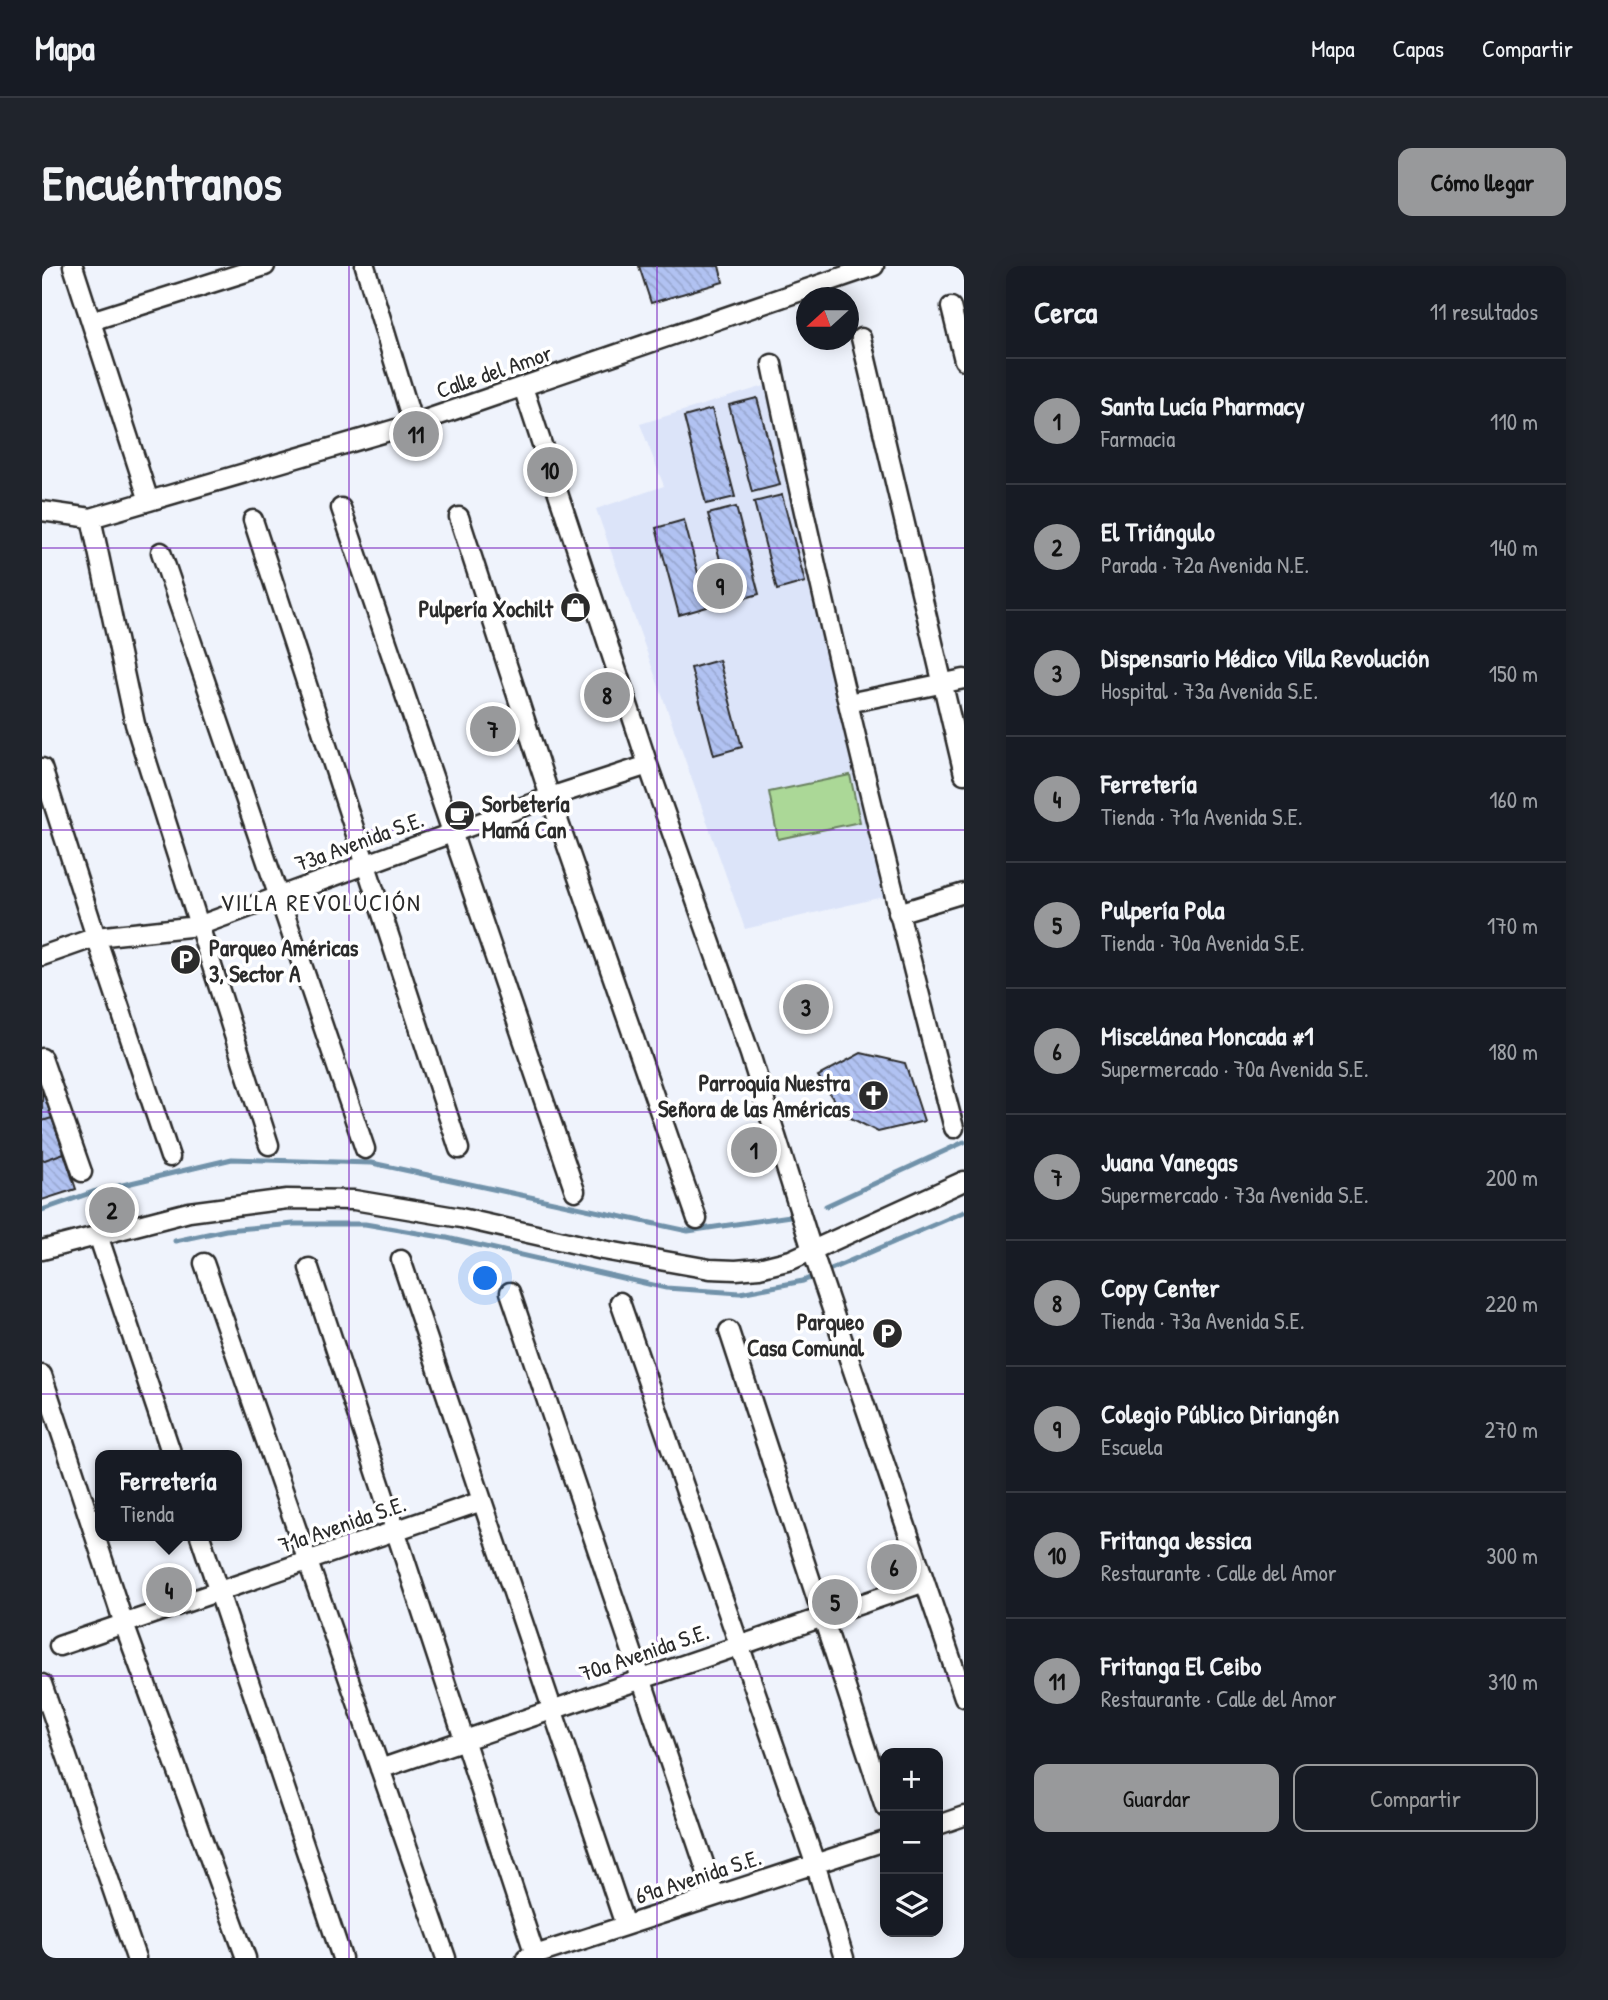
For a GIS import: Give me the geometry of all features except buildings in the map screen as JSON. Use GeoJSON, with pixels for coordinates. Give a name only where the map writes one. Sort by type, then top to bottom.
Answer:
{"type":"FeatureCollection","features":[{"type":"Feature","properties":{"kind":"street"},"geometry":{"type":"LineString","coordinates":[[73,266],[149,501]]}},
{"type":"Feature","properties":{"kind":"street"},"geometry":{"type":"LineString","coordinates":[[91,321],[265,266]]}},
{"type":"Feature","properties":{"kind":"street"},"geometry":{"type":"LineString","coordinates":[[365,266],[413,424]]}},
{"type":"Feature","properties":{"kind":"street","name":"Calle del Amor"},"geometry":{"type":"LineString","coordinates":[[42,511],[91,518],[413,424],[874,266]]}},
{"type":"Feature","properties":{"kind":"street"},"geometry":{"type":"LineString","coordinates":[[951,307],[964,360]]}},
{"type":"Feature","properties":{"kind":"street"},"geometry":{"type":"LineString","coordinates":[[861,338],[964,774]]}},
{"type":"Feature","properties":{"kind":"street"},"geometry":{"type":"LineString","coordinates":[[772,365],[811,552],[898,913],[954,1128]]}},
{"type":"Feature","properties":{"kind":"street"},"geometry":{"type":"LineString","coordinates":[[523,387],[648,765],[750,1054],[815,1257],[964,1698]]}},
{"type":"Feature","properties":{"kind":"street"},"geometry":{"type":"LineString","coordinates":[[341,508],[575,1191]]}},
{"type":"Feature","properties":{"kind":"street"},"geometry":{"type":"LineString","coordinates":[[459,517],[551,797],[697,1219]]}},
{"type":"Feature","properties":{"kind":"street"},"geometry":{"type":"LineString","coordinates":[[91,518],[135,724],[269,1145]]}},
{"type":"Feature","properties":{"kind":"street"},"geometry":{"type":"LineString","coordinates":[[253,520],[459,1149]]}},
{"type":"Feature","properties":{"kind":"street"},"geometry":{"type":"LineString","coordinates":[[161,552],[365,1149]]}},
{"type":"Feature","properties":{"kind":"street"},"geometry":{"type":"LineString","coordinates":[[848,704],[964,679]]}},
{"type":"Feature","properties":{"kind":"street","name":"73a Avenida S.E."},"geometry":{"type":"LineString","coordinates":[[42,956],[96,937],[198,926],[551,797],[648,765]]}},
{"type":"Feature","properties":{"kind":"street"},"geometry":{"type":"LineString","coordinates":[[42,768],[170,1157]]}},
{"type":"Feature","properties":{"kind":"street"},"geometry":{"type":"LineString","coordinates":[[898,913],[964,893]]}},
{"type":"Feature","properties":{"kind":"street"},"geometry":{"type":"LineString","coordinates":[[42,1058],[82,1172]]}},
{"type":"Feature","properties":{"kind":"street"},"geometry":{"type":"LineString","coordinates":[[42,1259],[49,1248],[189,1212],[287,1199],[354,1200],[461,1218],[603,1250],[710,1269],[760,1268],[815,1257],[964,1181]]}},
{"type":"Feature","properties":{"kind":"street"},"geometry":{"type":"LineString","coordinates":[[98,1235],[170,1450]]}},
{"type":"Feature","properties":{"kind":"street"},"geometry":{"type":"LineString","coordinates":[[401,1259],[625,1925]]}},
{"type":"Feature","properties":{"kind":"street"},"geometry":{"type":"LineString","coordinates":[[204,1263],[446,1958]]}},
{"type":"Feature","properties":{"kind":"street"},"geometry":{"type":"LineString","coordinates":[[309,1268],[464,1740],[530,1956]]}},
{"type":"Feature","properties":{"kind":"street"},"geometry":{"type":"LineString","coordinates":[[510,1292],[715,1896]]}},
{"type":"Feature","properties":{"kind":"street"},"geometry":{"type":"LineString","coordinates":[[620,1302],[815,1863],[841,1957]]}},
{"type":"Feature","properties":{"kind":"street"},"geometry":{"type":"LineString","coordinates":[[729,1331],[880,1792]]}},
{"type":"Feature","properties":{"kind":"street"},"geometry":{"type":"LineString","coordinates":[[42,1375],[95,1536]]}},
{"type":"Feature","properties":{"kind":"street","name":"71a Avenida S.E."},"geometry":{"type":"LineString","coordinates":[[59,1646],[482,1501]]}},
{"type":"Feature","properties":{"kind":"street"},"geometry":{"type":"LineString","coordinates":[[97,1541],[124,1624],[246,1958]]}},
{"type":"Feature","properties":{"kind":"street"},"geometry":{"type":"LineString","coordinates":[[202,1541],[342,1958]]}},
{"type":"Feature","properties":{"kind":"street","name":"70a Avenida S.E."},"geometry":{"type":"LineString","coordinates":[[380,1769],[925,1582]]}},
{"type":"Feature","properties":{"kind":"street"},"geometry":{"type":"LineString","coordinates":[[42,1684],[136,1958]]}},
{"type":"Feature","properties":{"kind":"street"},"geometry":{"type":"LineString","coordinates":[[943,1823],[964,1816]]}},
{"type":"Feature","properties":{"kind":"street","name":"69a Avenida S.E."},"geometry":{"type":"LineString","coordinates":[[530,1956],[880,1843]]}},
{"type":"Feature","properties":{"kind":"shaded area"},"geometry":{"type":"Polygon","coordinates":[[[771,384],[887,896],[745,929],[596,509],[664,486],[640,424],[771,384]]]}},
{"type":"Feature","properties":{"kind":"green space"},"geometry":{"type":"Polygon","coordinates":[[[850,775],[860,822],[778,839],[769,792],[850,775]]]}},
{"type":"Feature","properties":{"kind":"waterway"},"geometry":{"type":"LineString","coordinates":[[826,1206],[964,1142]]}},
{"type":"Feature","properties":{"kind":"waterway"},"geometry":{"type":"LineString","coordinates":[[42,1210],[93,1192],[232,1159],[372,1163],[688,1231],[797,1215]]}},
{"type":"Feature","properties":{"kind":"waterway"},"geometry":{"type":"LineString","coordinates":[[93,1192],[106,1199]]}},
{"type":"Feature","properties":{"kind":"waterway"},"geometry":{"type":"LineString","coordinates":[[175,1241],[226,1230],[294,1224],[365,1224],[447,1238],[666,1288],[740,1293],[803,1281],[964,1212]]}},
{"type":"Feature","properties":{"kind":"place","name":"Fritanga El Ceibo"},"geometry":{"type":"Point","coordinates":[416,434]}},
{"type":"Feature","properties":{"kind":"place","name":"Fritanga Jessica"},"geometry":{"type":"Point","coordinates":[550,470]}},
{"type":"Feature","properties":{"kind":"place","name":"Colegio Público Diriangén"},"geometry":{"type":"Point","coordinates":[720,586]}},
{"type":"Feature","properties":{"kind":"place","name":"Pulpería Xochilt"},"geometry":{"type":"Point","coordinates":[576,608]}},
{"type":"Feature","properties":{"kind":"place","name":"Copy Center"},"geometry":{"type":"Point","coordinates":[607,695]}},
{"type":"Feature","properties":{"kind":"place","name":"Juana Vanegas"},"geometry":{"type":"Point","coordinates":[493,729]}},
{"type":"Feature","properties":{"kind":"place","name":"Sorbetería Mamá Can"},"geometry":{"type":"Point","coordinates":[459,816]}},
{"type":"Feature","properties":{"kind":"place","name":"Parqueo Américas 3, Sector A"},"geometry":{"type":"Point","coordinates":[186,960]}},
{"type":"Feature","properties":{"kind":"place","name":"Dispensario Médico Villa Revolución"},"geometry":{"type":"Point","coordinates":[806,1007]}},
{"type":"Feature","properties":{"kind":"place","name":"Parroquia Nuestra Señora de las Américas"},"geometry":{"type":"Point","coordinates":[873,1095]}},
{"type":"Feature","properties":{"kind":"place","name":"Santa Lucía Pharmacy"},"geometry":{"type":"Point","coordinates":[754,1150]}},
{"type":"Feature","properties":{"kind":"place","name":"El Triángulo"},"geometry":{"type":"Point","coordinates":[112,1210]}},
{"type":"Feature","properties":{"kind":"place","name":"Parqueo Casa Comunal"},"geometry":{"type":"Point","coordinates":[887,1334]}},
{"type":"Feature","properties":{"kind":"place","name":"Miscelánea Moncada #1"},"geometry":{"type":"Point","coordinates":[894,1567]}},
{"type":"Feature","properties":{"kind":"place","name":"Ferretería"},"geometry":{"type":"Point","coordinates":[169,1590]}},
{"type":"Feature","properties":{"kind":"place","name":"Pulpería Pola"},"geometry":{"type":"Point","coordinates":[835,1602]}},
{"type":"Feature","properties":{"kind":"district","name":"VILLA REVOLUCIÓN"},"geometry":{"type":"Point","coordinates":[321,902]}}]}
